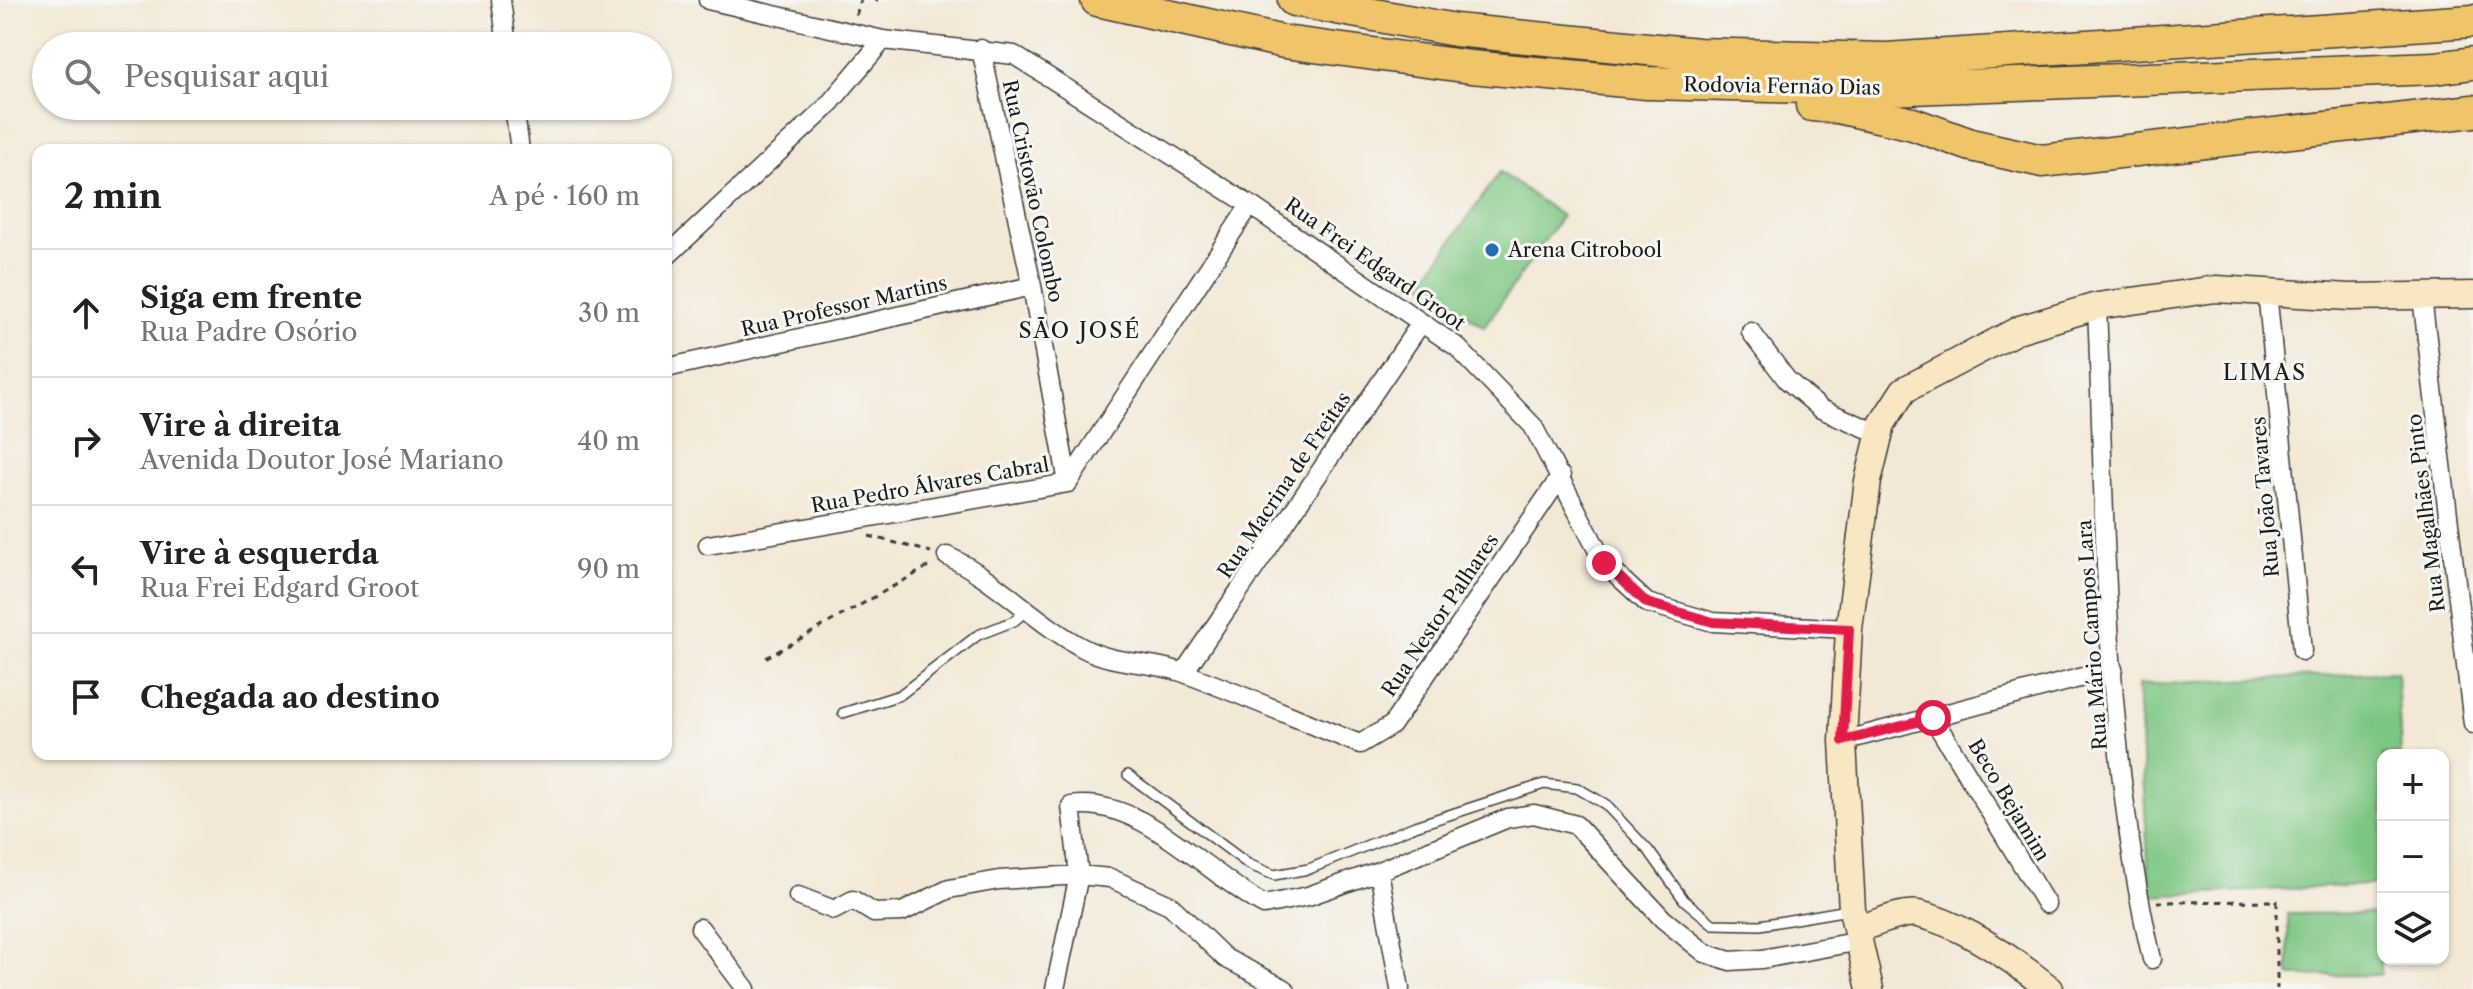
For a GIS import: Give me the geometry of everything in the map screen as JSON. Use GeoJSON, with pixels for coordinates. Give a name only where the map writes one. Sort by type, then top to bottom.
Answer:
{"type":"FeatureCollection","features":[{"type":"Feature","properties":{"kind":"highway","name":"Rodovia Fernão Dias"},"geometry":{"type":"LineString","coordinates":[[1097,0],[1284,42],[1471,67],[1647,83],[1886,89],[2435,68],[2473,63]]}},
{"type":"Feature","properties":{"kind":"highway","name":"Rodovia Fernão Dias"},"geometry":{"type":"LineString","coordinates":[[1294,0],[1455,30],[1698,54],[1886,59],[2473,21]]}},
{"type":"Feature","properties":{"kind":"highway"},"geometry":{"type":"LineString","coordinates":[[2389,27],[2473,12]]}},
{"type":"Feature","properties":{"kind":"highway"},"geometry":{"type":"LineString","coordinates":[[1647,83],[1685,97],[1837,107],[1913,124],[1971,145],[2042,161],[2473,111]]}},
{"type":"Feature","properties":{"kind":"street"},"geometry":{"type":"LineString","coordinates":[[501,0],[505,32]]}},
{"type":"Feature","properties":{"kind":"street","name":"Rua Frei Edgard Groot"},"geometry":{"type":"LineString","coordinates":[[708,0],[883,40],[1014,55],[1250,205],[1457,347],[1533,426],[1604,563],[1647,603],[1713,622],[1849,629]]}},
{"type":"Feature","properties":{"kind":"street"},"geometry":{"type":"LineString","coordinates":[[672,251],[825,109],[883,40]]}},
{"type":"Feature","properties":{"kind":"street","name":"Rua Cristovão Colombo"},"geometry":{"type":"LineString","coordinates":[[981,49],[1032,286],[1068,483]]}},
{"type":"Feature","properties":{"kind":"street"},"geometry":{"type":"LineString","coordinates":[[516,120],[519,144]]}},
{"type":"Feature","properties":{"kind":"street","name":"Rua Pedro Álvares Cabral"},"geometry":{"type":"LineString","coordinates":[[708,545],[1068,483],[1250,205]]}},
{"type":"Feature","properties":{"kind":"street","name":"Rua Professor Martins"},"geometry":{"type":"LineString","coordinates":[[672,367],[1032,286]]}},
{"type":"Feature","properties":{"kind":"street"},"geometry":{"type":"LineString","coordinates":[[1870,989],[1856,926],[1843,741],[1849,629],[1868,481],[1880,434],[1904,390],[2020,329],[2097,306],[2216,289],[2422,297],[2473,295]]}},
{"type":"Feature","properties":{"kind":"street","name":"Rua João Tavares"},"geometry":{"type":"LineString","coordinates":[[2267,291],[2302,651]]}},
{"type":"Feature","properties":{"kind":"street","name":"Rua Magalhães Pinto"},"geometry":{"type":"LineString","coordinates":[[2422,297],[2473,724]]}},
{"type":"Feature","properties":{"kind":"street","name":"Rua Mário Campos Lara"},"geometry":{"type":"LineString","coordinates":[[2097,306],[2113,669],[2139,902],[2152,959]]}},
{"type":"Feature","properties":{"kind":"street","name":"Rua Macrina de Freitas"},"geometry":{"type":"LineString","coordinates":[[1184,672],[1421,323]]}},
{"type":"Feature","properties":{"kind":"street"},"geometry":{"type":"LineString","coordinates":[[1751,332],[1787,380],[1821,409],[1880,434]]}},
{"type":"Feature","properties":{"kind":"street","name":"Rua Nestor Palhares"},"geometry":{"type":"LineString","coordinates":[[947,556],[982,574],[1026,611],[1084,649],[1103,656],[1184,672],[1360,744],[1392,725],[1561,476]]}},
{"type":"Feature","properties":{"kind":"street"},"geometry":{"type":"LineString","coordinates":[[1843,741],[2113,669]]}},
{"type":"Feature","properties":{"kind":"street","name":"Beco Bejamim"},"geometry":{"type":"LineString","coordinates":[[1933,718],[2046,904]]}},
{"type":"Feature","properties":{"kind":"street"},"geometry":{"type":"LineString","coordinates":[[1055,989],[1079,875],[1071,806],[1089,803],[1132,815],[1234,889],[1264,905],[1308,896],[1379,871],[1508,818],[1534,814],[1576,825],[1663,919],[1705,953],[1730,961],[1762,959],[1856,926],[1916,913],[1979,941],[2017,963],[2050,989]]}},
{"type":"Feature","properties":{"kind":"street"},"geometry":{"type":"LineString","coordinates":[[1379,871],[1400,989]]}},
{"type":"Feature","properties":{"kind":"street"},"geometry":{"type":"LineString","coordinates":[[798,896],[834,910],[853,900],[874,913],[902,912],[949,889],[999,880],[1079,875],[1110,878],[1160,899],[1225,958],[1285,989]]}},
{"type":"Feature","properties":{"kind":"street"},"geometry":{"type":"LineString","coordinates":[[700,928],[746,989]]}},
{"type":"Feature","properties":{"kind":"lane"},"geometry":{"type":"LineString","coordinates":[[843,713],[900,695],[978,635],[1014,621],[1026,611]]}},
{"type":"Feature","properties":{"kind":"lane"},"geometry":{"type":"LineString","coordinates":[[1128,775],[1248,864],[1274,875],[1309,869],[1415,826],[1544,784],[1577,788],[1605,804],[1649,851],[1684,900],[1713,924],[1736,927],[1856,926]]}},
{"type":"Feature","properties":{"kind":"path"},"geometry":{"type":"LineString","coordinates":[[849,522],[871,538],[947,556]]}},
{"type":"Feature","properties":{"kind":"path"},"geometry":{"type":"LineString","coordinates":[[766,658],[947,556]]}},
{"type":"Feature","properties":{"kind":"path"},"geometry":{"type":"LineString","coordinates":[[2139,902],[2277,901],[2277,989]]}},
{"type":"Feature","properties":{"kind":"green space","name":"Arena Citrobool"},"geometry":{"type":"Polygon","coordinates":[[[1500,172],[1562,216],[1484,327],[1422,283],[1500,172]]]}},
{"type":"Feature","properties":{"kind":"green space"},"geometry":{"type":"Polygon","coordinates":[[[2397,672],[2401,749],[2377,749],[2377,884],[2150,896],[2138,685],[2397,672]]]}},
{"type":"Feature","properties":{"kind":"green space"},"geometry":{"type":"Polygon","coordinates":[[[2377,913],[2377,965],[2381,965],[2381,975],[2289,976],[2288,914],[2377,913]]]}},
{"type":"Feature","properties":{"kind":"place","name":"Arena Citrobool"},"geometry":{"type":"Point","coordinates":[1492,250]}},
{"type":"Feature","properties":{"kind":"district","name":"SÃO JOSÉ"},"geometry":{"type":"Point","coordinates":[1080,330]}},
{"type":"Feature","properties":{"kind":"district","name":"LIMAS"},"geometry":{"type":"Point","coordinates":[2265,372]}},
{"type":"Feature","properties":{"kind":"route"},"geometry":{"type":"LineString","coordinates":[[1604,563],[1647,603],[1713,622],[1849,629],[1843,741],[1933,718]]}}]}
